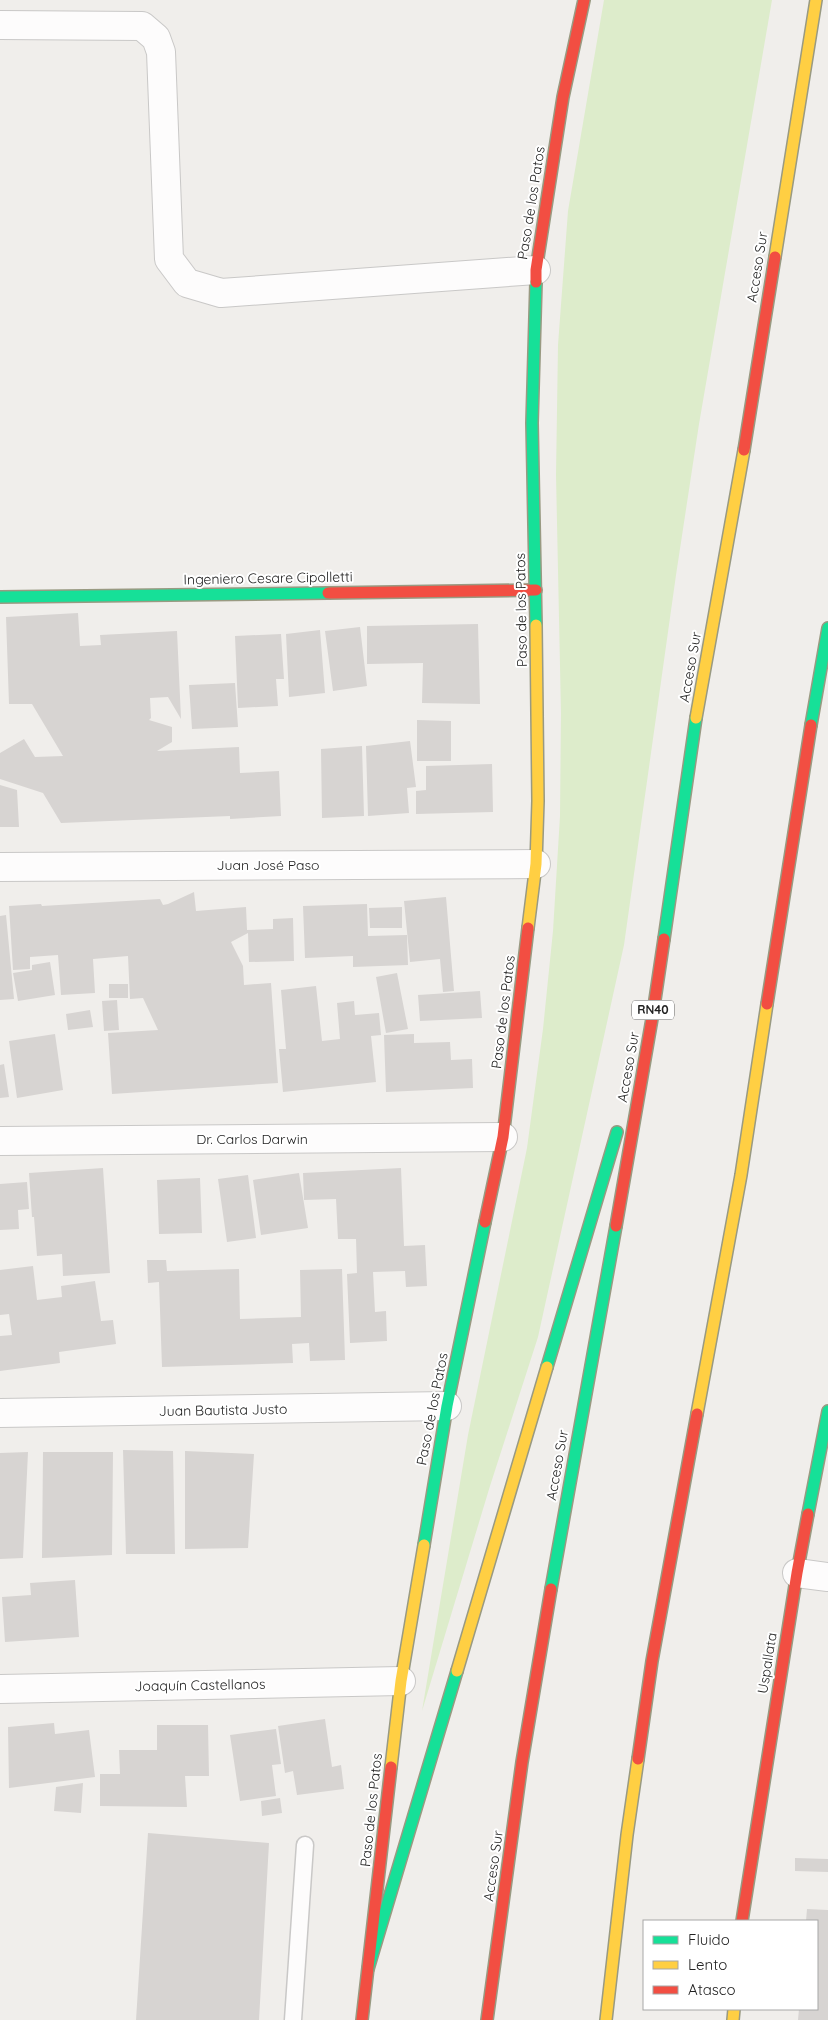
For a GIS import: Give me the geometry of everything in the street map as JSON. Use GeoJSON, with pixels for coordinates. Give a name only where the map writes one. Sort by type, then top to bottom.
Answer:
{"type":"FeatureCollection","features":[{"type":"Feature","properties":{"kind":"main road","name":"Paso de los Patos"},"geometry":{"type":"LineString","coordinates":[[362,2020],[401,1681],[447,1406],[503,1137],[536,864],[538,801],[532,423],[536,270],[563,97],[584,0]]}},
{"type":"Feature","properties":{"kind":"main road","name":"Acceso Sur"},"geometry":{"type":"LineString","coordinates":[[487,2020],[522,1762],[652,1013],[702,680],[738,479],[816,0]]}},
{"type":"Feature","properties":{"kind":"main road","name":"Ingeniero Cesare Cipolletti"},"geometry":{"type":"LineString","coordinates":[[0,596],[536,590]]}},
{"type":"Feature","properties":{"kind":"main road"},"geometry":{"type":"LineString","coordinates":[[607,2017],[628,1825],[652,1661],[741,1175],[804,767],[828,628]]}},
{"type":"Feature","properties":{"kind":"main road"},"geometry":{"type":"LineString","coordinates":[[368,1969],[652,1013]]}},
{"type":"Feature","properties":{"kind":"main road","name":"Uspallata"},"geometry":{"type":"LineString","coordinates":[[742,1920],[797,1573],[828,1411]]}},
{"type":"Feature","properties":{"kind":"street"},"geometry":{"type":"LineString","coordinates":[[0,25],[142,26],[156,38],[160,52],[169,259],[187,282],[221,293],[536,270]]}},
{"type":"Feature","properties":{"kind":"street","name":"Juan José Paso"},"geometry":{"type":"LineString","coordinates":[[0,867],[536,864]]}},
{"type":"Feature","properties":{"kind":"street","name":"Dr. Carlos Darwin"},"geometry":{"type":"LineString","coordinates":[[0,1141],[503,1137]]}},
{"type":"Feature","properties":{"kind":"street","name":"Juan Bautista Justo"},"geometry":{"type":"LineString","coordinates":[[0,1414],[447,1406]]}},
{"type":"Feature","properties":{"kind":"street"},"geometry":{"type":"LineString","coordinates":[[797,1573],[828,1577]]}},
{"type":"Feature","properties":{"kind":"street","name":"Joaquín Castellanos"},"geometry":{"type":"LineString","coordinates":[[0,1689],[401,1681]]}},
{"type":"Feature","properties":{"kind":"lane"},"geometry":{"type":"LineString","coordinates":[[293,2020],[305,1845]]}},
{"type":"Feature","properties":{"kind":"green space"},"geometry":{"type":"Polygon","coordinates":[[[604,0],[772,0],[699,424],[624,945],[538,1337],[490,1486],[422,1711],[468,1435],[527,1148],[543,1029],[553,931],[560,816],[561,713],[556,475],[558,345],[568,211],[604,0]]]}},
{"type":"Feature","properties":{"kind":"building"},"geometry":{"type":"Polygon","coordinates":[[[78,613],[80,646],[101,645],[100,635],[177,631],[181,719],[168,697],[150,698],[151,718],[149,720],[172,727],[172,742],[157,751],[239,747],[240,773],[279,771],[281,816],[230,819],[230,816],[61,823],[43,793],[0,779],[0,753],[24,739],[35,757],[63,756],[32,704],[9,704],[6,617],[78,613]]]}},
{"type":"Feature","properties":{"kind":"building"},"geometry":{"type":"Polygon","coordinates":[[[478,624],[480,704],[422,703],[423,663],[367,664],[367,626],[478,624]]]}},
{"type":"Feature","properties":{"kind":"building"},"geometry":{"type":"Polygon","coordinates":[[[360,627],[367,686],[333,691],[325,631],[360,627]]]}},
{"type":"Feature","properties":{"kind":"building"},"geometry":{"type":"Polygon","coordinates":[[[320,630],[325,693],[289,697],[286,634],[320,630]]]}},
{"type":"Feature","properties":{"kind":"building"},"geometry":{"type":"Polygon","coordinates":[[[281,634],[284,679],[276,679],[278,706],[238,708],[235,636],[281,634]]]}},
{"type":"Feature","properties":{"kind":"building"},"geometry":{"type":"Polygon","coordinates":[[[235,683],[238,727],[192,729],[189,685],[235,683]]]}},
{"type":"Feature","properties":{"kind":"building"},"geometry":{"type":"Polygon","coordinates":[[[417,720],[451,721],[451,761],[417,761],[417,720]]]}},
{"type":"Feature","properties":{"kind":"building"},"geometry":{"type":"Polygon","coordinates":[[[410,741],[416,787],[407,788],[409,813],[368,816],[366,746],[410,741]]]}},
{"type":"Feature","properties":{"kind":"building"},"geometry":{"type":"Polygon","coordinates":[[[362,746],[364,816],[322,818],[321,749],[362,746]]]}},
{"type":"Feature","properties":{"kind":"building"},"geometry":{"type":"Polygon","coordinates":[[[492,764],[493,812],[416,814],[416,791],[426,790],[426,766],[492,764]]]}},
{"type":"Feature","properties":{"kind":"building"},"geometry":{"type":"Polygon","coordinates":[[[0,785],[17,790],[19,827],[0,827],[0,785]]]}},
{"type":"Feature","properties":{"kind":"building"},"geometry":{"type":"Polygon","coordinates":[[[194,892],[196,911],[246,907],[247,930],[273,929],[273,919],[293,918],[294,961],[249,962],[248,933],[231,942],[243,966],[244,985],[271,983],[278,1083],[112,1094],[108,1033],[158,1030],[143,998],[130,999],[128,956],[93,959],[95,993],[61,995],[58,955],[30,957],[30,969],[13,970],[9,906],[41,904],[42,906],[160,899],[163,905],[194,892]]]}},
{"type":"Feature","properties":{"kind":"building"},"geometry":{"type":"Polygon","coordinates":[[[446,897],[454,991],[443,992],[440,959],[410,962],[404,901],[446,897]]]}},
{"type":"Feature","properties":{"kind":"building"},"geometry":{"type":"Polygon","coordinates":[[[367,904],[368,936],[407,935],[408,965],[353,967],[353,956],[305,958],[303,906],[367,904]]]}},
{"type":"Feature","properties":{"kind":"building"},"geometry":{"type":"Polygon","coordinates":[[[402,907],[402,928],[370,928],[369,908],[402,907]]]}},
{"type":"Feature","properties":{"kind":"building"},"geometry":{"type":"Polygon","coordinates":[[[6,915],[14,999],[0,1000],[0,916],[6,915]]]}},
{"type":"Feature","properties":{"kind":"building"},"geometry":{"type":"Polygon","coordinates":[[[50,962],[55,995],[18,1001],[13,973],[32,970],[32,965],[50,962]]]}},
{"type":"Feature","properties":{"kind":"building"},"geometry":{"type":"Polygon","coordinates":[[[397,973],[408,1029],[386,1033],[376,977],[397,973]]]}},
{"type":"Feature","properties":{"kind":"building"},"geometry":{"type":"Polygon","coordinates":[[[109,984],[128,984],[128,998],[109,998],[109,984]]]}},
{"type":"Feature","properties":{"kind":"building"},"geometry":{"type":"Polygon","coordinates":[[[316,986],[322,1041],[340,1039],[337,1003],[354,1001],[355,1015],[379,1013],[381,1035],[371,1036],[376,1082],[283,1092],[279,1049],[286,1049],[281,990],[316,986]]]}},
{"type":"Feature","properties":{"kind":"building"},"geometry":{"type":"Polygon","coordinates":[[[480,991],[482,1018],[420,1021],[418,995],[480,991]]]}},
{"type":"Feature","properties":{"kind":"building"},"geometry":{"type":"Polygon","coordinates":[[[117,1000],[119,1030],[104,1031],[102,1001],[117,1000]]]}},
{"type":"Feature","properties":{"kind":"building"},"geometry":{"type":"Polygon","coordinates":[[[90,1010],[93,1027],[68,1030],[66,1014],[90,1010]]]}},
{"type":"Feature","properties":{"kind":"building"},"geometry":{"type":"Polygon","coordinates":[[[55,1034],[63,1090],[17,1098],[9,1041],[55,1034]]]}},
{"type":"Feature","properties":{"kind":"building"},"geometry":{"type":"Polygon","coordinates":[[[414,1034],[414,1043],[450,1042],[451,1060],[472,1059],[473,1088],[386,1092],[384,1035],[414,1034]]]}},
{"type":"Feature","properties":{"kind":"building"},"geometry":{"type":"Polygon","coordinates":[[[4,1064],[9,1097],[0,1098],[0,1065],[4,1064]]]}},
{"type":"Feature","properties":{"kind":"building"},"geometry":{"type":"Polygon","coordinates":[[[103,1168],[110,1273],[63,1276],[62,1254],[37,1256],[29,1173],[103,1168]]]}},
{"type":"Feature","properties":{"kind":"building"},"geometry":{"type":"Polygon","coordinates":[[[401,1168],[404,1246],[425,1245],[427,1286],[406,1287],[405,1271],[373,1272],[375,1312],[386,1311],[387,1341],[350,1343],[347,1274],[357,1273],[356,1239],[338,1239],[336,1199],[304,1200],[303,1173],[401,1168]]]}},
{"type":"Feature","properties":{"kind":"building"},"geometry":{"type":"Polygon","coordinates":[[[299,1173],[308,1228],[261,1235],[253,1180],[299,1173]]]}},
{"type":"Feature","properties":{"kind":"building"},"geometry":{"type":"Polygon","coordinates":[[[248,1175],[256,1238],[227,1242],[218,1179],[248,1175]]]}},
{"type":"Feature","properties":{"kind":"building"},"geometry":{"type":"Polygon","coordinates":[[[200,1178],[202,1233],[159,1234],[157,1180],[200,1178]]]}},
{"type":"Feature","properties":{"kind":"building"},"geometry":{"type":"Polygon","coordinates":[[[27,1182],[29,1209],[18,1210],[19,1229],[0,1230],[0,1184],[27,1182]]]}},
{"type":"Feature","properties":{"kind":"building"},"geometry":{"type":"Polygon","coordinates":[[[147,1260],[166,1260],[167,1271],[239,1269],[240,1319],[301,1317],[300,1270],[342,1269],[345,1360],[310,1361],[309,1343],[292,1344],[293,1363],[162,1367],[159,1282],[148,1283],[147,1260]]]}},
{"type":"Feature","properties":{"kind":"building"},"geometry":{"type":"Polygon","coordinates":[[[33,1266],[37,1300],[62,1297],[61,1286],[95,1281],[101,1321],[113,1320],[116,1344],[59,1352],[60,1363],[0,1371],[0,1336],[12,1335],[9,1314],[0,1315],[0,1270],[33,1266]]]}},
{"type":"Feature","properties":{"kind":"building"},"geometry":{"type":"Polygon","coordinates":[[[123,1450],[173,1451],[175,1554],[126,1554],[123,1450]]]}},
{"type":"Feature","properties":{"kind":"building"},"geometry":{"type":"Polygon","coordinates":[[[185,1451],[254,1454],[248,1548],[185,1549],[185,1451]]]}},
{"type":"Feature","properties":{"kind":"building"},"geometry":{"type":"Polygon","coordinates":[[[28,1452],[23,1558],[0,1559],[0,1453],[28,1452]]]}},
{"type":"Feature","properties":{"kind":"building"},"geometry":{"type":"Polygon","coordinates":[[[43,1452],[113,1452],[112,1555],[42,1558],[43,1452]]]}},
{"type":"Feature","properties":{"kind":"building"},"geometry":{"type":"Polygon","coordinates":[[[75,1580],[79,1637],[5,1642],[2,1597],[31,1595],[30,1583],[75,1580]]]}},
{"type":"Feature","properties":{"kind":"building"},"geometry":{"type":"Polygon","coordinates":[[[325,1719],[332,1767],[341,1765],[344,1789],[297,1795],[293,1771],[285,1773],[278,1726],[325,1719]]]}},
{"type":"Feature","properties":{"kind":"building"},"geometry":{"type":"Polygon","coordinates":[[[54,1723],[55,1734],[89,1730],[95,1777],[9,1788],[8,1727],[54,1723]]]}},
{"type":"Feature","properties":{"kind":"building"},"geometry":{"type":"Polygon","coordinates":[[[157,1725],[208,1725],[209,1776],[185,1776],[187,1807],[100,1806],[100,1774],[120,1774],[119,1750],[157,1750],[157,1725]]]}},
{"type":"Feature","properties":{"kind":"building"},"geometry":{"type":"Polygon","coordinates":[[[276,1729],[281,1764],[272,1765],[276,1796],[240,1801],[230,1735],[276,1729]]]}},
{"type":"Feature","properties":{"kind":"building"},"geometry":{"type":"Polygon","coordinates":[[[83,1783],[81,1813],[54,1811],[56,1787],[83,1783]]]}},
{"type":"Feature","properties":{"kind":"building"},"geometry":{"type":"Polygon","coordinates":[[[280,1798],[282,1813],[262,1816],[261,1801],[280,1798]]]}},
{"type":"Feature","properties":{"kind":"building"},"geometry":{"type":"Polygon","coordinates":[[[148,1833],[269,1843],[259,2020],[136,2020],[148,1833]]]}},
{"type":"Feature","properties":{"kind":"building"},"geometry":{"type":"Polygon","coordinates":[[[795,1858],[828,1859],[828,1872],[795,1871],[795,1858]]]}},
{"type":"Feature","properties":{"kind":"building"},"geometry":{"type":"Polygon","coordinates":[[[807,1909],[828,1910],[828,2020],[798,2020],[799,2010],[818,2010],[818,1920],[806,1920],[807,1909]]]}},
{"type":"Feature","properties":{"kind":"traffic: fast"},"geometry":{"type":"LineString","coordinates":[[536,282],[532,423],[536,625]]}},
{"type":"Feature","properties":{"kind":"traffic: fast"},"geometry":{"type":"LineString","coordinates":[[0,597],[328,593]]}},
{"type":"Feature","properties":{"kind":"traffic: fast"},"geometry":{"type":"LineString","coordinates":[[811,725],[828,628]]}},
{"type":"Feature","properties":{"kind":"traffic: fast"},"geometry":{"type":"LineString","coordinates":[[664,939],[696,718]]}},
{"type":"Feature","properties":{"kind":"traffic: fast"},"geometry":{"type":"LineString","coordinates":[[547,1367],[617,1132]]}},
{"type":"Feature","properties":{"kind":"traffic: fast"},"geometry":{"type":"LineString","coordinates":[[424,1545],[447,1406],[485,1222]]}},
{"type":"Feature","properties":{"kind":"traffic: fast"},"geometry":{"type":"LineString","coordinates":[[551,1589],[616,1226]]}},
{"type":"Feature","properties":{"kind":"traffic: fast"},"geometry":{"type":"LineString","coordinates":[[808,1514],[828,1411]]}},
{"type":"Feature","properties":{"kind":"traffic: fast"},"geometry":{"type":"LineString","coordinates":[[368,1969],[457,1671]]}},
{"type":"Feature","properties":{"kind":"traffic: slow"},"geometry":{"type":"LineString","coordinates":[[775,257],[816,0]]}},
{"type":"Feature","properties":{"kind":"traffic: slow"},"geometry":{"type":"LineString","coordinates":[[696,718],[744,450]]}},
{"type":"Feature","properties":{"kind":"traffic: slow"},"geometry":{"type":"LineString","coordinates":[[528,928],[536,864],[538,801],[536,625]]}},
{"type":"Feature","properties":{"kind":"traffic: slow"},"geometry":{"type":"LineString","coordinates":[[697,1414],[741,1175],[767,1004]]}},
{"type":"Feature","properties":{"kind":"traffic: slow"},"geometry":{"type":"LineString","coordinates":[[457,1671],[547,1367]]}},
{"type":"Feature","properties":{"kind":"traffic: slow"},"geometry":{"type":"LineString","coordinates":[[391,1767],[401,1681],[424,1545]]}},
{"type":"Feature","properties":{"kind":"traffic: slow"},"geometry":{"type":"LineString","coordinates":[[606,2020],[627,1835],[638,1759]]}},
{"type":"Feature","properties":{"kind":"traffic: slow"},"geometry":{"type":"LineString","coordinates":[[733,2020],[734,2010]]}},
{"type":"Feature","properties":{"kind":"traffic: jam"},"geometry":{"type":"LineString","coordinates":[[536,282],[536,270],[563,97],[584,0]]}},
{"type":"Feature","properties":{"kind":"traffic: jam"},"geometry":{"type":"LineString","coordinates":[[744,450],[775,257]]}},
{"type":"Feature","properties":{"kind":"traffic: jam"},"geometry":{"type":"LineString","coordinates":[[328,593],[536,590]]}},
{"type":"Feature","properties":{"kind":"traffic: jam"},"geometry":{"type":"LineString","coordinates":[[767,1004],[811,725]]}},
{"type":"Feature","properties":{"kind":"traffic: jam"},"geometry":{"type":"LineString","coordinates":[[485,1222],[503,1137],[528,928]]}},
{"type":"Feature","properties":{"kind":"traffic: jam"},"geometry":{"type":"LineString","coordinates":[[616,1226],[664,939]]}},
{"type":"Feature","properties":{"kind":"traffic: jam"},"geometry":{"type":"LineString","coordinates":[[638,1759],[652,1661],[697,1414]]}},
{"type":"Feature","properties":{"kind":"traffic: jam"},"geometry":{"type":"LineString","coordinates":[[742,1920],[808,1514]]}},
{"type":"Feature","properties":{"kind":"traffic: jam"},"geometry":{"type":"LineString","coordinates":[[487,2020],[522,1762],[551,1589]]}},
{"type":"Feature","properties":{"kind":"traffic: jam"},"geometry":{"type":"LineString","coordinates":[[362,2020],[391,1767]]}}]}
